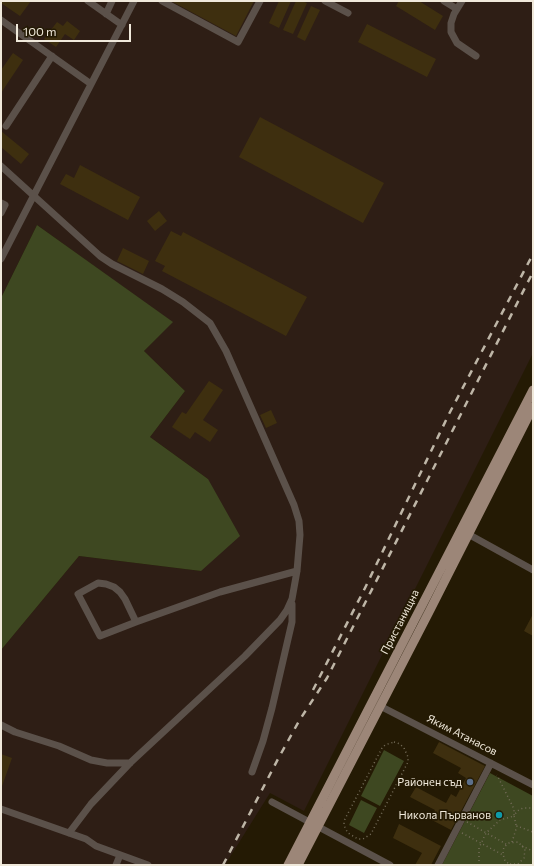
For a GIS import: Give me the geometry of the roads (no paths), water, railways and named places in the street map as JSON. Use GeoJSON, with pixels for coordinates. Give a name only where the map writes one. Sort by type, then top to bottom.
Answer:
{"type":"FeatureCollection","features":[{"type":"Feature","properties":{"kind":"main road","name":"Пристанищна"},"geometry":{"type":"LineString","coordinates":[[298,865],[314,824],[533,390]]}},
{"type":"Feature","properties":{"kind":"main road","name":"Пристанищна"},"geometry":{"type":"LineString","coordinates":[[288,865],[314,824],[380,706],[533,407]]}},
{"type":"Feature","properties":{"kind":"street"},"geometry":{"type":"LineString","coordinates":[[88,1],[122,25]]}},
{"type":"Feature","properties":{"kind":"street"},"geometry":{"type":"LineString","coordinates":[[106,14],[112,1]]}},
{"type":"Feature","properties":{"kind":"street"},"geometry":{"type":"LineString","coordinates":[[1,259],[134,1]]}},
{"type":"Feature","properties":{"kind":"street"},"geometry":{"type":"LineString","coordinates":[[162,1],[238,42],[260,1]]}},
{"type":"Feature","properties":{"kind":"street"},"geometry":{"type":"LineString","coordinates":[[325,1],[348,13]]}},
{"type":"Feature","properties":{"kind":"street"},"geometry":{"type":"LineString","coordinates":[[444,1],[457,9]]}},
{"type":"Feature","properties":{"kind":"street"},"geometry":{"type":"LineString","coordinates":[[462,1],[451,23],[451,32],[457,43],[476,56]]}},
{"type":"Feature","properties":{"kind":"street"},"geometry":{"type":"LineString","coordinates":[[1,20],[91,84]]}},
{"type":"Feature","properties":{"kind":"street"},"geometry":{"type":"LineString","coordinates":[[6,126],[52,56]]}},
{"type":"Feature","properties":{"kind":"street"},"geometry":{"type":"LineString","coordinates":[[1,166],[100,256],[112,264],[162,289],[183,302],[210,324],[226,351],[294,505],[299,520],[300,535],[297,571],[292,599],[292,622],[263,741],[252,772]]}},
{"type":"Feature","properties":{"kind":"street"},"geometry":{"type":"LineString","coordinates":[[1,203],[5,205],[1,212]]}},
{"type":"Feature","properties":{"kind":"street"},"geometry":{"type":"LineString","coordinates":[[468,534],[533,570]]}},
{"type":"Feature","properties":{"kind":"street"},"geometry":{"type":"LineString","coordinates":[[136,622],[125,599],[114,587],[98,583],[78,594],[100,636],[220,592],[297,571]]}},
{"type":"Feature","properties":{"kind":"street"},"geometry":{"type":"LineString","coordinates":[[69,833],[91,804],[130,763],[245,656],[280,620],[292,599]]}},
{"type":"Feature","properties":{"kind":"street","name":"Яким Атанасов"},"geometry":{"type":"LineString","coordinates":[[380,706],[533,785]]}},
{"type":"Feature","properties":{"kind":"street"},"geometry":{"type":"LineString","coordinates":[[1,725],[15,732],[59,746],[91,760],[107,763],[130,763]]}},
{"type":"Feature","properties":{"kind":"street"},"geometry":{"type":"LineString","coordinates":[[438,865],[491,763]]}},
{"type":"Feature","properties":{"kind":"street"},"geometry":{"type":"LineString","coordinates":[[272,802],[390,865]]}},
{"type":"Feature","properties":{"kind":"street"},"geometry":{"type":"LineString","coordinates":[[1,809],[86,839],[96,846],[148,865]]}},
{"type":"Feature","properties":{"kind":"street"},"geometry":{"type":"LineString","coordinates":[[116,865],[120,855]]}},
{"type":"Feature","properties":{"kind":"railway"},"geometry":{"type":"LineString","coordinates":[[313,690],[365,588],[449,414],[533,254]]}},
{"type":"Feature","properties":{"kind":"railway"},"geometry":{"type":"LineString","coordinates":[[223,865],[299,721],[327,678],[533,272]]}},
{"type":"Feature","properties":{"kind":"place","name":"Районен съд"},"geometry":{"type":"Point","coordinates":[470,782]}},
{"type":"Feature","properties":{"kind":"place","name":"Никола Първанов"},"geometry":{"type":"Point","coordinates":[499,815]}}]}
